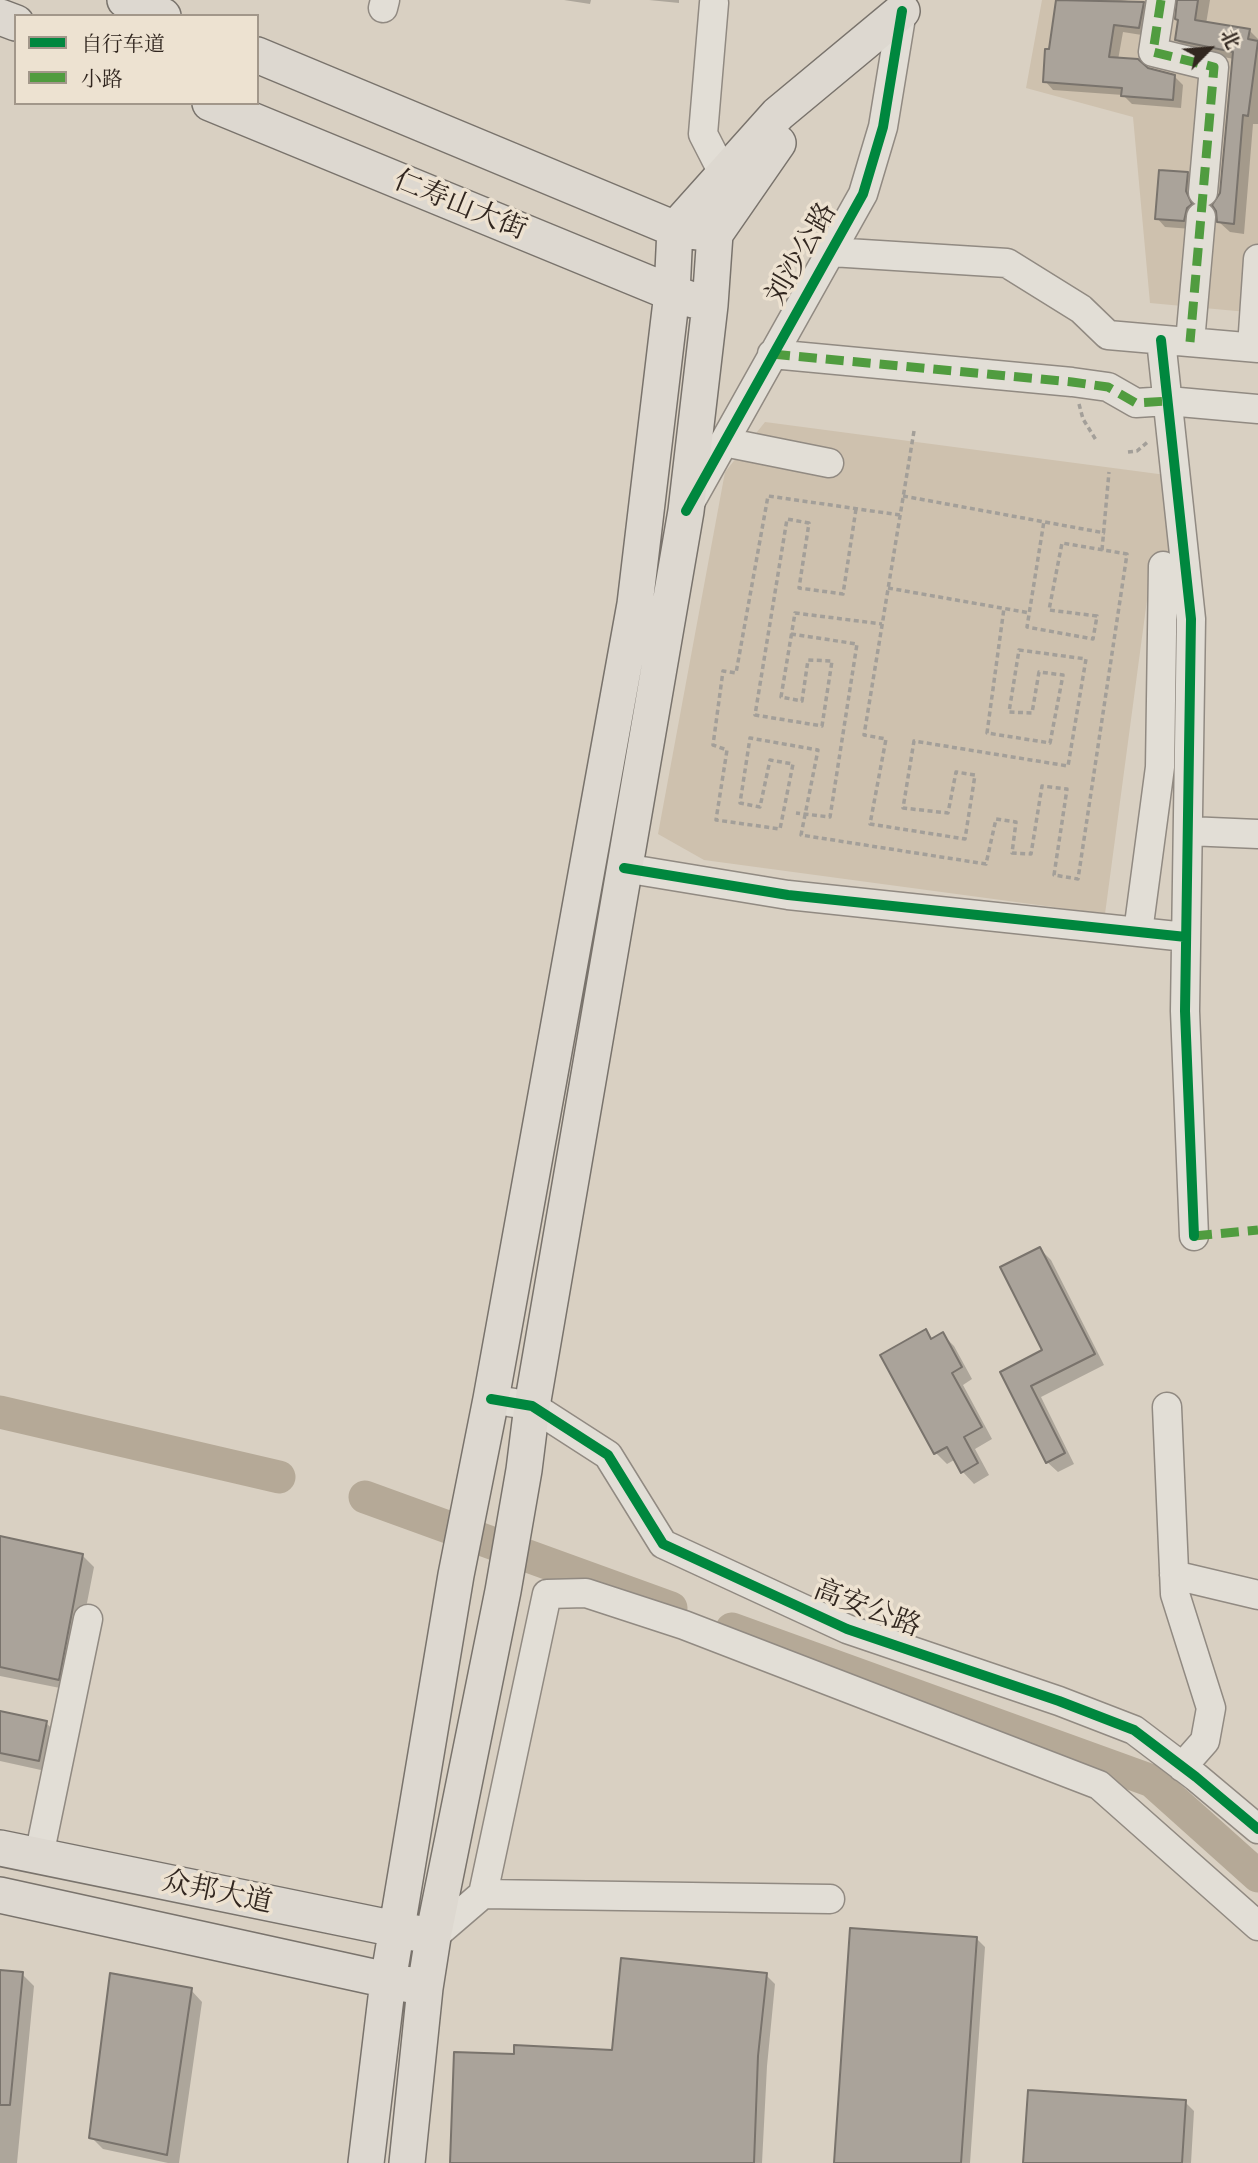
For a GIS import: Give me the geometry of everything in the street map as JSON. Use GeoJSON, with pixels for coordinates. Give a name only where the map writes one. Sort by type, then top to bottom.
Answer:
{"type":"FeatureCollection","features":[{"type":"Feature","properties":{"kind":"main road"},"geometry":{"type":"LineString","coordinates":[[125,0],[158,14]]}},
{"type":"Feature","properties":{"kind":"main road"},"geometry":{"type":"LineString","coordinates":[[366,2163],[388,1981],[456,1575],[491,1399],[635,604],[672,293],[675,229],[778,114],[902,5]]}},
{"type":"Feature","properties":{"kind":"main road"},"geometry":{"type":"LineString","coordinates":[[407,2163],[425,1988],[433,1937],[503,1591],[532,1406],[686,511],[710,305],[715,234],[792,123],[902,5]]}},
{"type":"Feature","properties":{"kind":"main road"},"geometry":{"type":"LineString","coordinates":[[259,56],[675,229],[715,234]]}},
{"type":"Feature","properties":{"kind":"main road","name":"仁寿山大街"},"geometry":{"type":"LineString","coordinates":[[215,105],[672,293],[710,305]]}},
{"type":"Feature","properties":{"kind":"main road","name":"众邦大道"},"geometry":{"type":"LineString","coordinates":[[0,1848],[433,1937]]}},
{"type":"Feature","properties":{"kind":"main road","name":"众邦大道"},"geometry":{"type":"LineString","coordinates":[[0,1895],[425,1988]]}},
{"type":"Feature","properties":{"kind":"street"},"geometry":{"type":"LineString","coordinates":[[1161,0],[1153,52],[1214,67],[1189,342]]}},
{"type":"Feature","properties":{"kind":"street"},"geometry":{"type":"LineString","coordinates":[[713,3],[703,134],[724,174]]}},
{"type":"Feature","properties":{"kind":"street","name":"刘沙公路"},"geometry":{"type":"LineString","coordinates":[[686,511],[863,194],[883,127],[902,5]]}},
{"type":"Feature","properties":{"kind":"street"},"geometry":{"type":"LineString","coordinates":[[831,252],[1007,262],[1081,309],[1108,335],[1255,348],[1258,259]]}},
{"type":"Feature","properties":{"kind":"street"},"geometry":{"type":"LineString","coordinates":[[1161,340],[1191,619],[1185,1011],[1194,1236]]}},
{"type":"Feature","properties":{"kind":"street"},"geometry":{"type":"LineString","coordinates":[[772,354],[1072,382],[1108,387],[1136,403],[1168,401],[1258,409]]}},
{"type":"Feature","properties":{"kind":"street"},"geometry":{"type":"LineString","coordinates":[[724,442],[829,463]]}},
{"type":"Feature","properties":{"kind":"street"},"geometry":{"type":"LineString","coordinates":[[1138,932],[1160,767],[1163,566]]}},
{"type":"Feature","properties":{"kind":"street"},"geometry":{"type":"LineString","coordinates":[[1188,831],[1258,834]]}},
{"type":"Feature","properties":{"kind":"street"},"geometry":{"type":"LineString","coordinates":[[624,868],[788,895],[1186,937]]}},
{"type":"Feature","properties":{"kind":"street","name":"高安公路"},"geometry":{"type":"LineString","coordinates":[[491,1399],[532,1406],[608,1455],[663,1544],[846,1629],[1059,1701],[1134,1730],[1258,1829]]}},
{"type":"Feature","properties":{"kind":"street"},"geometry":{"type":"LineString","coordinates":[[1167,1407],[1175,1594],[1211,1708],[1205,1741],[1182,1767]]}},
{"type":"Feature","properties":{"kind":"street"},"geometry":{"type":"LineString","coordinates":[[1174,1575],[1258,1595]]}},
{"type":"Feature","properties":{"kind":"street"},"geometry":{"type":"LineString","coordinates":[[433,1937],[483,1894],[547,1594],[586,1593],[684,1625],[1099,1785],[1258,1926]]}},
{"type":"Feature","properties":{"kind":"street"},"geometry":{"type":"LineString","coordinates":[[39,1856],[88,1619]]}},
{"type":"Feature","properties":{"kind":"street"},"geometry":{"type":"LineString","coordinates":[[483,1894],[830,1899]]}},
{"type":"Feature","properties":{"kind":"path"},"geometry":{"type":"LineString","coordinates":[[1072,382],[1083,419],[1096,440]]}},
{"type":"Feature","properties":{"kind":"path"},"geometry":{"type":"LineString","coordinates":[[914,431],[864,735],[886,738],[870,824],[965,839],[975,775],[956,772],[948,813],[903,808],[914,741],[1068,766],[1086,659],[1019,649],[1009,712],[1032,713],[1039,671],[1063,675],[1050,743],[987,733],[1004,608]]}},
{"type":"Feature","properties":{"kind":"path"},"geometry":{"type":"LineString","coordinates":[[1102,550],[1109,472]]}},
{"type":"Feature","properties":{"kind":"path"},"geometry":{"type":"LineString","coordinates":[[900,514],[768,496],[736,673],[723,671],[713,746],[727,750],[716,820],[780,829],[793,764],[770,760],[760,807],[740,803],[750,738],[818,750],[801,835],[986,864],[996,819],[1016,822],[1012,853],[1031,854],[1042,786],[1067,789],[1054,875],[1078,879],[1127,554],[1062,543],[1049,610],[1097,616],[1093,639],[1027,627],[1044,521]]}},
{"type":"Feature","properties":{"kind":"path"},"geometry":{"type":"LineString","coordinates":[[903,496],[1105,533]]}},
{"type":"Feature","properties":{"kind":"path"},"geometry":{"type":"LineString","coordinates":[[856,509],[844,594],[799,588],[808,523],[787,519],[755,715],[822,726],[832,661],[808,660],[802,701],[781,697],[795,613],[882,624]]}},
{"type":"Feature","properties":{"kind":"path"},"geometry":{"type":"LineString","coordinates":[[888,588],[1030,612]]}},
{"type":"Feature","properties":{"kind":"path"},"geometry":{"type":"LineString","coordinates":[[792,634],[857,644],[830,817],[796,813]]}},
{"type":"Feature","properties":{"kind":"shaded area"},"geometry":{"type":"Polygon","coordinates":[[[1042,0],[1258,0],[1258,313],[1150,303],[1133,117],[1026,88],[1042,0]]]}},
{"type":"Feature","properties":{"kind":"shaded area"},"geometry":{"type":"Polygon","coordinates":[[[765,422],[1166,475],[1174,554],[1153,555],[1105,914],[704,860],[658,834],[725,472],[765,422]]]}},
{"type":"Feature","properties":{"kind":"building"},"geometry":{"type":"Polygon","coordinates":[[[1056,0],[1144,2],[1139,28],[1114,25],[1109,57],[1138,59],[1148,68],[1175,75],[1173,100],[1121,96],[1122,88],[1043,82],[1045,49],[1049,49],[1056,0]]]}},
{"type":"Feature","properties":{"kind":"building"},"geometry":{"type":"Polygon","coordinates":[[[1177,0],[1198,0],[1195,20],[1250,29],[1248,39],[1258,41],[1248,116],[1243,115],[1234,224],[1217,222],[1216,211],[1212,205],[1220,193],[1233,52],[1175,40],[1177,0]]]}},
{"type":"Feature","properties":{"kind":"building"},"geometry":{"type":"Polygon","coordinates":[[[1159,170],[1188,172],[1186,191],[1192,204],[1187,208],[1184,221],[1155,219],[1159,170]]]}},
{"type":"Feature","properties":{"kind":"building"},"geometry":{"type":"Polygon","coordinates":[[[1040,1247],[1095,1354],[1031,1386],[1065,1453],[1046,1463],[1000,1372],[1042,1350],[1000,1267],[1040,1247]]]}},
{"type":"Feature","properties":{"kind":"building"},"geometry":{"type":"Polygon","coordinates":[[[926,1329],[931,1339],[943,1332],[962,1367],[952,1373],[982,1427],[964,1437],[978,1463],[961,1473],[947,1447],[934,1454],[880,1355],[926,1329]]]}},
{"type":"Feature","properties":{"kind":"building"},"geometry":{"type":"Polygon","coordinates":[[[0,1536],[83,1554],[59,1680],[0,1667],[0,1536]]]}},
{"type":"Feature","properties":{"kind":"building"},"geometry":{"type":"Polygon","coordinates":[[[0,1711],[47,1721],[39,1761],[0,1753],[0,1711]]]}},
{"type":"Feature","properties":{"kind":"building"},"geometry":{"type":"Polygon","coordinates":[[[850,1928],[977,1937],[961,2163],[834,2163],[850,1928]]]}},
{"type":"Feature","properties":{"kind":"building"},"geometry":{"type":"Polygon","coordinates":[[[621,1958],[767,1973],[758,2056],[754,2163],[450,2163],[454,2052],[514,2054],[514,2045],[612,2050],[621,1958]]]}},
{"type":"Feature","properties":{"kind":"building"},"geometry":{"type":"Polygon","coordinates":[[[0,1970],[23,1972],[10,2105],[0,2105],[0,1970]]]}},
{"type":"Feature","properties":{"kind":"building"},"geometry":{"type":"Polygon","coordinates":[[[110,1973],[192,1988],[167,2155],[89,2138],[110,1973]]]}},
{"type":"Feature","properties":{"kind":"building"},"geometry":{"type":"Polygon","coordinates":[[[1028,2090],[1186,2100],[1182,2163],[1023,2163],[1028,2090]]]}},
{"type":"Feature","properties":{"kind":"waterway"},"geometry":{"type":"LineString","coordinates":[[0,1412],[279,1477]]}},
{"type":"Feature","properties":{"kind":"waterway"},"geometry":{"type":"LineString","coordinates":[[365,1497],[671,1608]]}},
{"type":"Feature","properties":{"kind":"waterway"},"geometry":{"type":"LineString","coordinates":[[732,1629],[1152,1781],[1258,1876]]}},
{"type":"Feature","properties":{"kind":"marked path"},"geometry":{"type":"LineString","coordinates":[[1161,0],[1153,52],[1214,67],[1190,342]]}},
{"type":"Feature","properties":{"kind":"marked path"},"geometry":{"type":"LineString","coordinates":[[772,354],[1072,382],[1108,387],[1136,403],[1168,401]]}},
{"type":"Feature","properties":{"kind":"marked path"},"geometry":{"type":"LineString","coordinates":[[1194,1236],[1258,1230]]}},
{"type":"Feature","properties":{"kind":"cycle path"},"geometry":{"type":"LineString","coordinates":[[686,511],[863,194],[883,127],[902,11]]}},
{"type":"Feature","properties":{"kind":"cycle path"},"geometry":{"type":"LineString","coordinates":[[1161,340],[1191,619],[1185,1011],[1194,1236]]}},
{"type":"Feature","properties":{"kind":"cycle path"},"geometry":{"type":"LineString","coordinates":[[624,868],[788,895],[1186,937]]}},
{"type":"Feature","properties":{"kind":"cycle path"},"geometry":{"type":"LineString","coordinates":[[491,1399],[532,1406],[608,1455],[663,1544],[847,1629],[1059,1701],[1134,1730],[1258,1829]]}}]}
